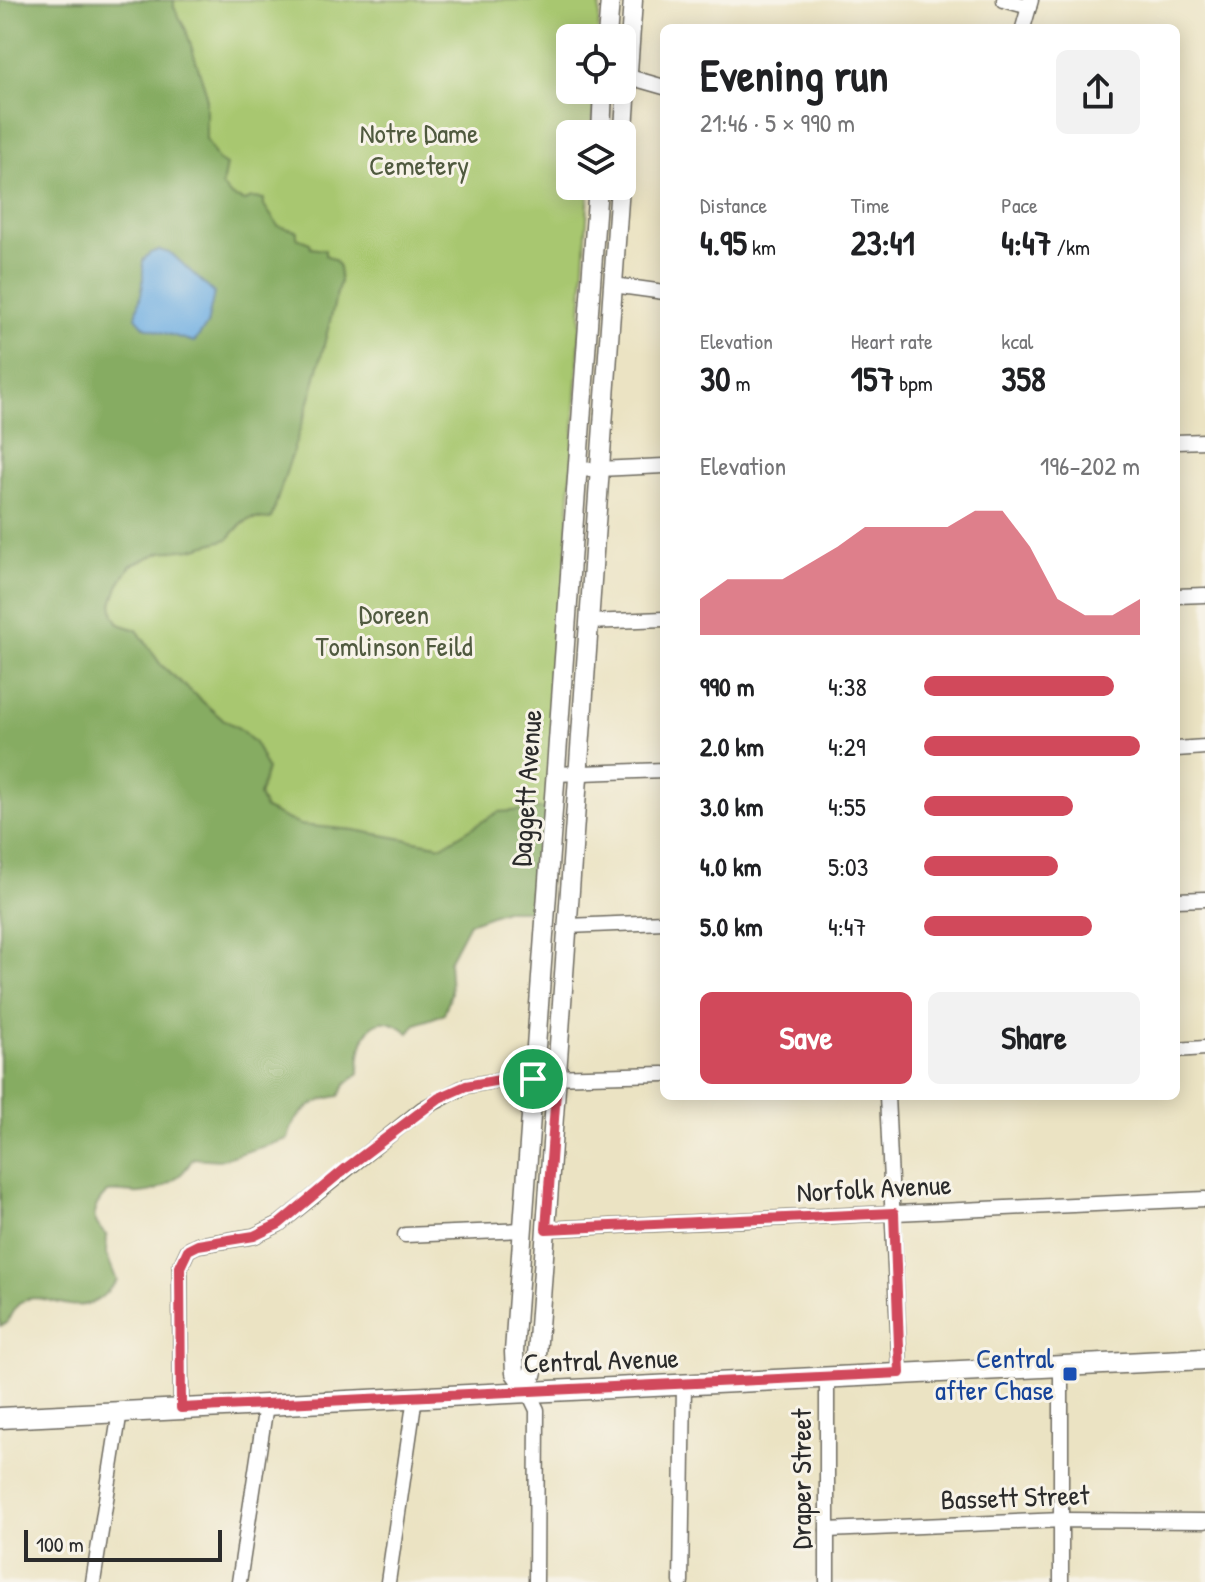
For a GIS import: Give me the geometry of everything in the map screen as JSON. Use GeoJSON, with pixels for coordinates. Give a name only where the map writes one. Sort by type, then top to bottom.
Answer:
{"type":"FeatureCollection","features":[{"type":"Feature","properties":{"kind":"main road","name":"Central Avenue"},"geometry":{"type":"LineString","coordinates":[[0,1418],[1205,1359]]}},
{"type":"Feature","properties":{"kind":"street"},"geometry":{"type":"LineString","coordinates":[[608,24],[610,0]]}},
{"type":"Feature","properties":{"kind":"street"},"geometry":{"type":"LineString","coordinates":[[630,24],[633,0]]}},
{"type":"Feature","properties":{"kind":"street"},"geometry":{"type":"LineString","coordinates":[[1004,0],[1030,4],[1024,24]]}},
{"type":"Feature","properties":{"kind":"street"},"geometry":{"type":"LineString","coordinates":[[636,79],[660,86]]}},
{"type":"Feature","properties":{"kind":"street","name":"Daggett Avenue"},"geometry":{"type":"LineString","coordinates":[[536,1582],[537,1410],[515,1373],[514,1364],[597,200]]}},
{"type":"Feature","properties":{"kind":"street","name":"Daggett Avenue"},"geometry":{"type":"LineString","coordinates":[[528,1391],[537,1355],[619,200]]}},
{"type":"Feature","properties":{"kind":"street"},"geometry":{"type":"LineString","coordinates":[[613,285],[660,291]]}},
{"type":"Feature","properties":{"kind":"street"},"geometry":{"type":"LineString","coordinates":[[1180,442],[1205,441]]}},
{"type":"Feature","properties":{"kind":"street"},"geometry":{"type":"LineString","coordinates":[[577,470],[660,466]]}},
{"type":"Feature","properties":{"kind":"street"},"geometry":{"type":"LineString","coordinates":[[1180,596],[1205,595]]}},
{"type":"Feature","properties":{"kind":"street"},"geometry":{"type":"LineString","coordinates":[[589,622],[660,619]]}},
{"type":"Feature","properties":{"kind":"street"},"geometry":{"type":"LineString","coordinates":[[1180,749],[1205,747]]}},
{"type":"Feature","properties":{"kind":"street"},"geometry":{"type":"LineString","coordinates":[[555,774],[660,770]]}},
{"type":"Feature","properties":{"kind":"street"},"geometry":{"type":"LineString","coordinates":[[1180,900],[1205,899]]}},
{"type":"Feature","properties":{"kind":"street"},"geometry":{"type":"LineString","coordinates":[[568,926],[660,922]]}},
{"type":"Feature","properties":{"kind":"street"},"geometry":{"type":"LineString","coordinates":[[1180,1050],[1205,1048]]}},
{"type":"Feature","properties":{"kind":"street"},"geometry":{"type":"LineString","coordinates":[[181,1408],[180,1267],[188,1250],[198,1245],[254,1236],[279,1224],[439,1098],[466,1086],[511,1078],[660,1074]]}},
{"type":"Feature","properties":{"kind":"street"},"geometry":{"type":"LineString","coordinates":[[887,1100],[900,1373]]}},
{"type":"Feature","properties":{"kind":"street","name":"Norfolk Avenue"},"geometry":{"type":"LineString","coordinates":[[546,1229],[1205,1199]]}},
{"type":"Feature","properties":{"kind":"street"},"geometry":{"type":"LineString","coordinates":[[405,1235],[524,1230]]}},
{"type":"Feature","properties":{"kind":"street"},"geometry":{"type":"LineString","coordinates":[[1061,1367],[1061,1582]]}},
{"type":"Feature","properties":{"kind":"street","name":"Draper Street"},"geometry":{"type":"LineString","coordinates":[[827,1376],[827,1582]]}},
{"type":"Feature","properties":{"kind":"street"},"geometry":{"type":"LineString","coordinates":[[681,1582],[684,1385]]}},
{"type":"Feature","properties":{"kind":"street"},"geometry":{"type":"LineString","coordinates":[[388,1582],[415,1397]]}},
{"type":"Feature","properties":{"kind":"street"},"geometry":{"type":"LineString","coordinates":[[239,1582],[266,1405]]}},
{"type":"Feature","properties":{"kind":"street"},"geometry":{"type":"LineString","coordinates":[[93,1582],[120,1411]]}},
{"type":"Feature","properties":{"kind":"street","name":"Bassett Street"},"geometry":{"type":"LineString","coordinates":[[827,1530],[1063,1520],[1205,1521]]}},
{"type":"Feature","properties":{"kind":"green space"},"geometry":{"type":"Polygon","coordinates":[[[0,0],[174,0],[206,92],[206,139],[218,160],[226,165],[222,186],[231,196],[244,201],[264,199],[264,205],[278,226],[297,231],[297,238],[310,243],[311,248],[325,250],[325,255],[336,261],[339,267],[340,281],[313,389],[271,519],[253,518],[242,523],[228,539],[192,549],[161,552],[131,565],[118,586],[112,604],[119,624],[137,630],[161,665],[221,718],[255,743],[267,769],[259,796],[265,809],[300,825],[354,830],[442,846],[498,812],[551,808],[546,910],[505,910],[469,923],[449,961],[451,993],[444,1014],[416,1024],[409,1033],[385,1022],[376,1024],[365,1037],[361,1048],[359,1073],[346,1084],[339,1096],[322,1100],[306,1109],[295,1122],[288,1139],[219,1160],[193,1158],[178,1177],[156,1190],[107,1192],[94,1214],[97,1224],[107,1236],[106,1253],[117,1281],[94,1302],[81,1305],[34,1298],[24,1300],[15,1308],[7,1323],[0,1326],[0,0]]]}},
{"type":"Feature","properties":{"kind":"green space"},"geometry":{"type":"Polygon","coordinates":[[[158,0],[600,0],[599,24],[556,24],[556,104],[594,104],[593,120],[556,120],[556,200],[588,200],[551,808],[442,846],[354,830],[300,826],[265,809],[259,796],[263,781],[240,729],[221,718],[161,665],[137,630],[119,624],[113,614],[112,604],[118,586],[131,565],[161,552],[236,530],[248,521],[263,519],[306,413],[340,281],[210,198],[158,0]]]}},
{"type":"Feature","properties":{"kind":"water"},"geometry":{"type":"Polygon","coordinates":[[[159,250],[172,254],[214,293],[207,325],[194,342],[145,327],[136,317],[143,285],[143,260],[159,250]]]}},
{"type":"Feature","properties":{"kind":"place","name":"Central after Chase"},"geometry":{"type":"Point","coordinates":[1070,1374]}},
{"type":"Feature","properties":{"kind":"route"},"geometry":{"type":"LineString","coordinates":[[557,1078],[546,1229],[894,1213],[900,1373],[181,1408],[180,1267],[188,1250],[198,1245],[254,1236],[279,1224],[439,1098],[466,1086],[489,1081],[533,1079],[557,1078]]}},
{"type":"Feature","properties":{"kind":"park label","name":"Notre Dame Cemetery"},"geometry":{"type":"Point","coordinates":[419,149]}},
{"type":"Feature","properties":{"kind":"park label","name":"Doreen Tomlinson Feild"},"geometry":{"type":"Point","coordinates":[394,630]}}]}
